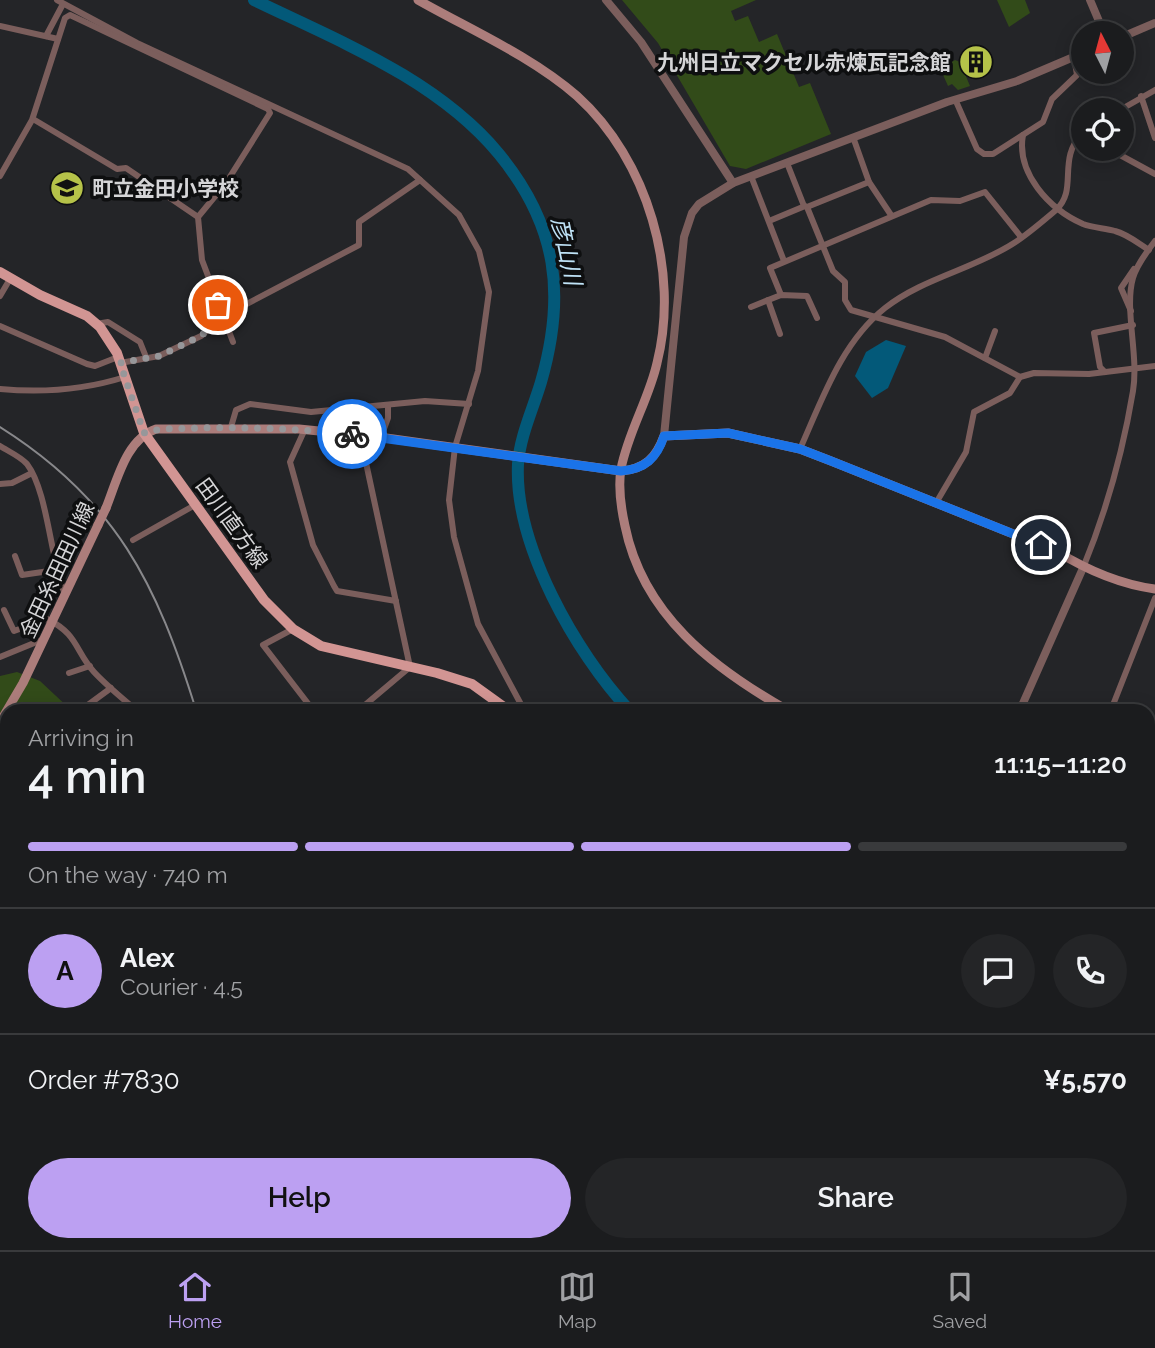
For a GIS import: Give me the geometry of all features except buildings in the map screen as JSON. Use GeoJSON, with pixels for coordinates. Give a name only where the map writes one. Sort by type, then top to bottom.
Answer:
{"type":"FeatureCollection","features":[{"type":"Feature","properties":{"kind":"main road"},"geometry":{"type":"LineString","coordinates":[[418,0],[538,68],[577,97],[608,132],[645,203],[662,254],[661,346],[654,377],[617,470],[627,538],[635,563],[653,598],[680,632],[714,663],[778,704]]}},
{"type":"Feature","properties":{"kind":"main road","name":"田川直方線"},"geometry":{"type":"LineString","coordinates":[[0,272],[87,316],[96,324],[119,360],[144,433],[264,600],[293,629],[321,646],[472,684],[500,704]]}},
{"type":"Feature","properties":{"kind":"main road"},"geometry":{"type":"LineString","coordinates":[[144,433],[156,429],[231,427],[305,429],[633,470],[653,458],[664,436],[728,433],[800,449],[1056,551],[1083,568],[1134,587],[1155,589]]}},
{"type":"Feature","properties":{"kind":"main road","name":"金田糸田田川線"},"geometry":{"type":"LineString","coordinates":[[10,704],[98,525],[127,455],[144,433]]}},
{"type":"Feature","properties":{"kind":"street"},"geometry":{"type":"LineString","coordinates":[[606,0],[641,42],[733,183]]}},
{"type":"Feature","properties":{"kind":"street"},"geometry":{"type":"LineString","coordinates":[[1090,0],[1099,21]]}},
{"type":"Feature","properties":{"kind":"street"},"geometry":{"type":"LineString","coordinates":[[46,36],[60,2],[268,109],[270,113],[226,183],[198,217],[202,260],[233,342]]}},
{"type":"Feature","properties":{"kind":"street"},"geometry":{"type":"LineString","coordinates":[[0,176],[33,119],[65,18],[70,15],[408,169],[459,215],[479,251],[486,273],[488,310],[478,371],[458,448],[449,500],[458,559],[478,624],[521,704]]}},
{"type":"Feature","properties":{"kind":"street"},"geometry":{"type":"LineString","coordinates":[[1134,32],[1155,23]]}},
{"type":"Feature","properties":{"kind":"street"},"geometry":{"type":"LineString","coordinates":[[0,26],[58,39]]}},
{"type":"Feature","properties":{"kind":"street"},"geometry":{"type":"LineString","coordinates":[[664,436],[668,374],[687,224],[699,204],[733,183],[955,99],[1017,81],[1071,58]]}},
{"type":"Feature","properties":{"kind":"street"},"geometry":{"type":"LineString","coordinates":[[955,99],[977,149],[984,154],[996,153],[1045,119],[1052,99],[1071,81]]}},
{"type":"Feature","properties":{"kind":"street"},"geometry":{"type":"LineString","coordinates":[[1134,101],[1155,90]]}},
{"type":"Feature","properties":{"kind":"street"},"geometry":{"type":"LineString","coordinates":[[1141,96],[1155,138]]}},
{"type":"Feature","properties":{"kind":"street"},"geometry":{"type":"LineString","coordinates":[[33,119],[117,169],[126,168],[198,217]]}},
{"type":"Feature","properties":{"kind":"street"},"geometry":{"type":"LineString","coordinates":[[1023,135],[1021,159],[1028,175],[1059,207],[1081,223],[1117,231],[1149,250]]}},
{"type":"Feature","properties":{"kind":"street"},"geometry":{"type":"LineString","coordinates":[[853,137],[869,182],[891,215]]}},
{"type":"Feature","properties":{"kind":"street"},"geometry":{"type":"LineString","coordinates":[[800,449],[840,362],[873,319],[907,294],[1015,243],[1059,207],[1068,191],[1071,151]]}},
{"type":"Feature","properties":{"kind":"street"},"geometry":{"type":"LineString","coordinates":[[1132,161],[1155,173]]}},
{"type":"Feature","properties":{"kind":"street"},"geometry":{"type":"LineString","coordinates":[[787,163],[833,271],[845,282],[846,306],[873,319],[899,323],[944,337],[1020,377]]}},
{"type":"Feature","properties":{"kind":"street"},"geometry":{"type":"LineString","coordinates":[[751,176],[785,261]]}},
{"type":"Feature","properties":{"kind":"street"},"geometry":{"type":"LineString","coordinates":[[0,326],[95,366],[119,360],[159,356],[201,336],[222,317],[359,245],[359,222],[420,180]]}},
{"type":"Feature","properties":{"kind":"street"},"geometry":{"type":"LineString","coordinates":[[769,221],[869,182]]}},
{"type":"Feature","properties":{"kind":"street"},"geometry":{"type":"LineString","coordinates":[[780,295],[770,268],[931,200],[960,201],[985,192],[1021,237]]}},
{"type":"Feature","properties":{"kind":"street"},"geometry":{"type":"LineString","coordinates":[[1023,704],[1083,568],[1110,488],[1136,369],[1131,285],[1139,263],[1155,241]]}},
{"type":"Feature","properties":{"kind":"street"},"geometry":{"type":"LineString","coordinates":[[0,296],[10,279]]}},
{"type":"Feature","properties":{"kind":"street"},"geometry":{"type":"LineString","coordinates":[[751,307],[780,295],[807,296],[817,318]]}},
{"type":"Feature","properties":{"kind":"street"},"geometry":{"type":"LineString","coordinates":[[768,300],[780,334]]}},
{"type":"Feature","properties":{"kind":"street"},"geometry":{"type":"LineString","coordinates":[[96,324],[108,322],[140,342],[146,357]]}},
{"type":"Feature","properties":{"kind":"street"},"geometry":{"type":"LineString","coordinates":[[1105,372],[1100,368],[1094,333],[1133,325]]}},
{"type":"Feature","properties":{"kind":"street"},"geometry":{"type":"LineString","coordinates":[[985,358],[995,331]]}},
{"type":"Feature","properties":{"kind":"street"},"geometry":{"type":"LineString","coordinates":[[936,503],[966,452],[974,412],[1010,393],[1020,377],[1034,373],[1105,372],[1155,366]]}},
{"type":"Feature","properties":{"kind":"street"},"geometry":{"type":"LineString","coordinates":[[0,388],[31,391],[86,388],[125,377]]}},
{"type":"Feature","properties":{"kind":"street"},"geometry":{"type":"LineString","coordinates":[[231,427],[236,410],[250,404],[312,412],[425,401],[469,404]]}},
{"type":"Feature","properties":{"kind":"street"},"geometry":{"type":"LineString","coordinates":[[381,437],[388,418],[388,405]]}},
{"type":"Feature","properties":{"kind":"street"},"geometry":{"type":"LineString","coordinates":[[305,429],[290,462],[313,545],[334,586],[337,591],[396,601]]}},
{"type":"Feature","properties":{"kind":"street"},"geometry":{"type":"LineString","coordinates":[[360,435],[410,667],[366,704]]}},
{"type":"Feature","properties":{"kind":"street"},"geometry":{"type":"LineString","coordinates":[[0,446],[27,464],[45,510],[56,570],[65,594]]}},
{"type":"Feature","properties":{"kind":"street"},"geometry":{"type":"LineString","coordinates":[[0,484],[12,483],[30,474]]}},
{"type":"Feature","properties":{"kind":"street"},"geometry":{"type":"LineString","coordinates":[[133,540],[195,505]]}},
{"type":"Feature","properties":{"kind":"street"},"geometry":{"type":"LineString","coordinates":[[15,556],[22,576],[56,570]]}},
{"type":"Feature","properties":{"kind":"street"},"geometry":{"type":"LineString","coordinates":[[1113,704],[1155,598]]}},
{"type":"Feature","properties":{"kind":"street"},"geometry":{"type":"LineString","coordinates":[[4,610],[14,631],[47,619],[52,622],[77,642],[90,666],[129,704]]}},
{"type":"Feature","properties":{"kind":"street"},"geometry":{"type":"LineString","coordinates":[[293,629],[263,645],[308,704]]}},
{"type":"Feature","properties":{"kind":"street"},"geometry":{"type":"LineString","coordinates":[[0,657],[44,639]]}},
{"type":"Feature","properties":{"kind":"street"},"geometry":{"type":"LineString","coordinates":[[69,673],[90,666]]}},
{"type":"Feature","properties":{"kind":"street"},"geometry":{"type":"LineString","coordinates":[[89,704],[111,688]]}},
{"type":"Feature","properties":{"kind":"green space"},"geometry":{"type":"Polygon","coordinates":[[[622,0],[756,0],[731,11],[735,21],[748,16],[759,42],[777,34],[799,87],[810,83],[831,134],[746,169],[730,166],[658,43],[622,0]]]}},
{"type":"Feature","properties":{"kind":"green space"},"geometry":{"type":"Polygon","coordinates":[[[997,0],[1025,0],[1030,13],[1009,27],[997,0]]]}},
{"type":"Feature","properties":{"kind":"green space"},"geometry":{"type":"Polygon","coordinates":[[[955,60],[960,62],[970,86],[958,90],[952,84],[948,86],[940,68],[955,60]]]}},
{"type":"Feature","properties":{"kind":"green space"},"geometry":{"type":"Polygon","coordinates":[[[17,672],[40,681],[65,704],[0,704],[0,676],[17,672]]]}},
{"type":"Feature","properties":{"kind":"water"},"geometry":{"type":"Polygon","coordinates":[[[886,340],[906,346],[888,388],[872,398],[855,376],[866,352],[886,340]]]}},
{"type":"Feature","properties":{"kind":"waterway","name":"彦山川"},"geometry":{"type":"LineString","coordinates":[[254,0],[353,47],[447,104],[499,154],[534,208],[552,262],[553,320],[541,382],[519,454],[519,495],[526,529],[552,596],[589,659],[624,704]]}},
{"type":"Feature","properties":{"kind":"railway"},"geometry":{"type":"LineString","coordinates":[[0,427],[40,455],[74,484],[103,515],[127,549],[165,623],[194,704]]}},
{"type":"Feature","properties":{"kind":"way so far"},"geometry":{"type":"LineString","coordinates":[[218,305],[222,317],[201,336],[159,356],[120,363],[144,433],[156,429],[231,427],[352,434]]}},
{"type":"Feature","properties":{"kind":"place","name":"九州日立マクセル赤煉瓦記念館"},"geometry":{"type":"Point","coordinates":[976,62]}},
{"type":"Feature","properties":{"kind":"place","name":"町立金田小学校"},"geometry":{"type":"Point","coordinates":[67,188]}},
{"type":"Feature","properties":{"kind":"route"},"geometry":{"type":"LineString","coordinates":[[352,434],[621,471],[643,466],[653,458],[664,436],[728,433],[800,449],[1041,545]]}}]}
